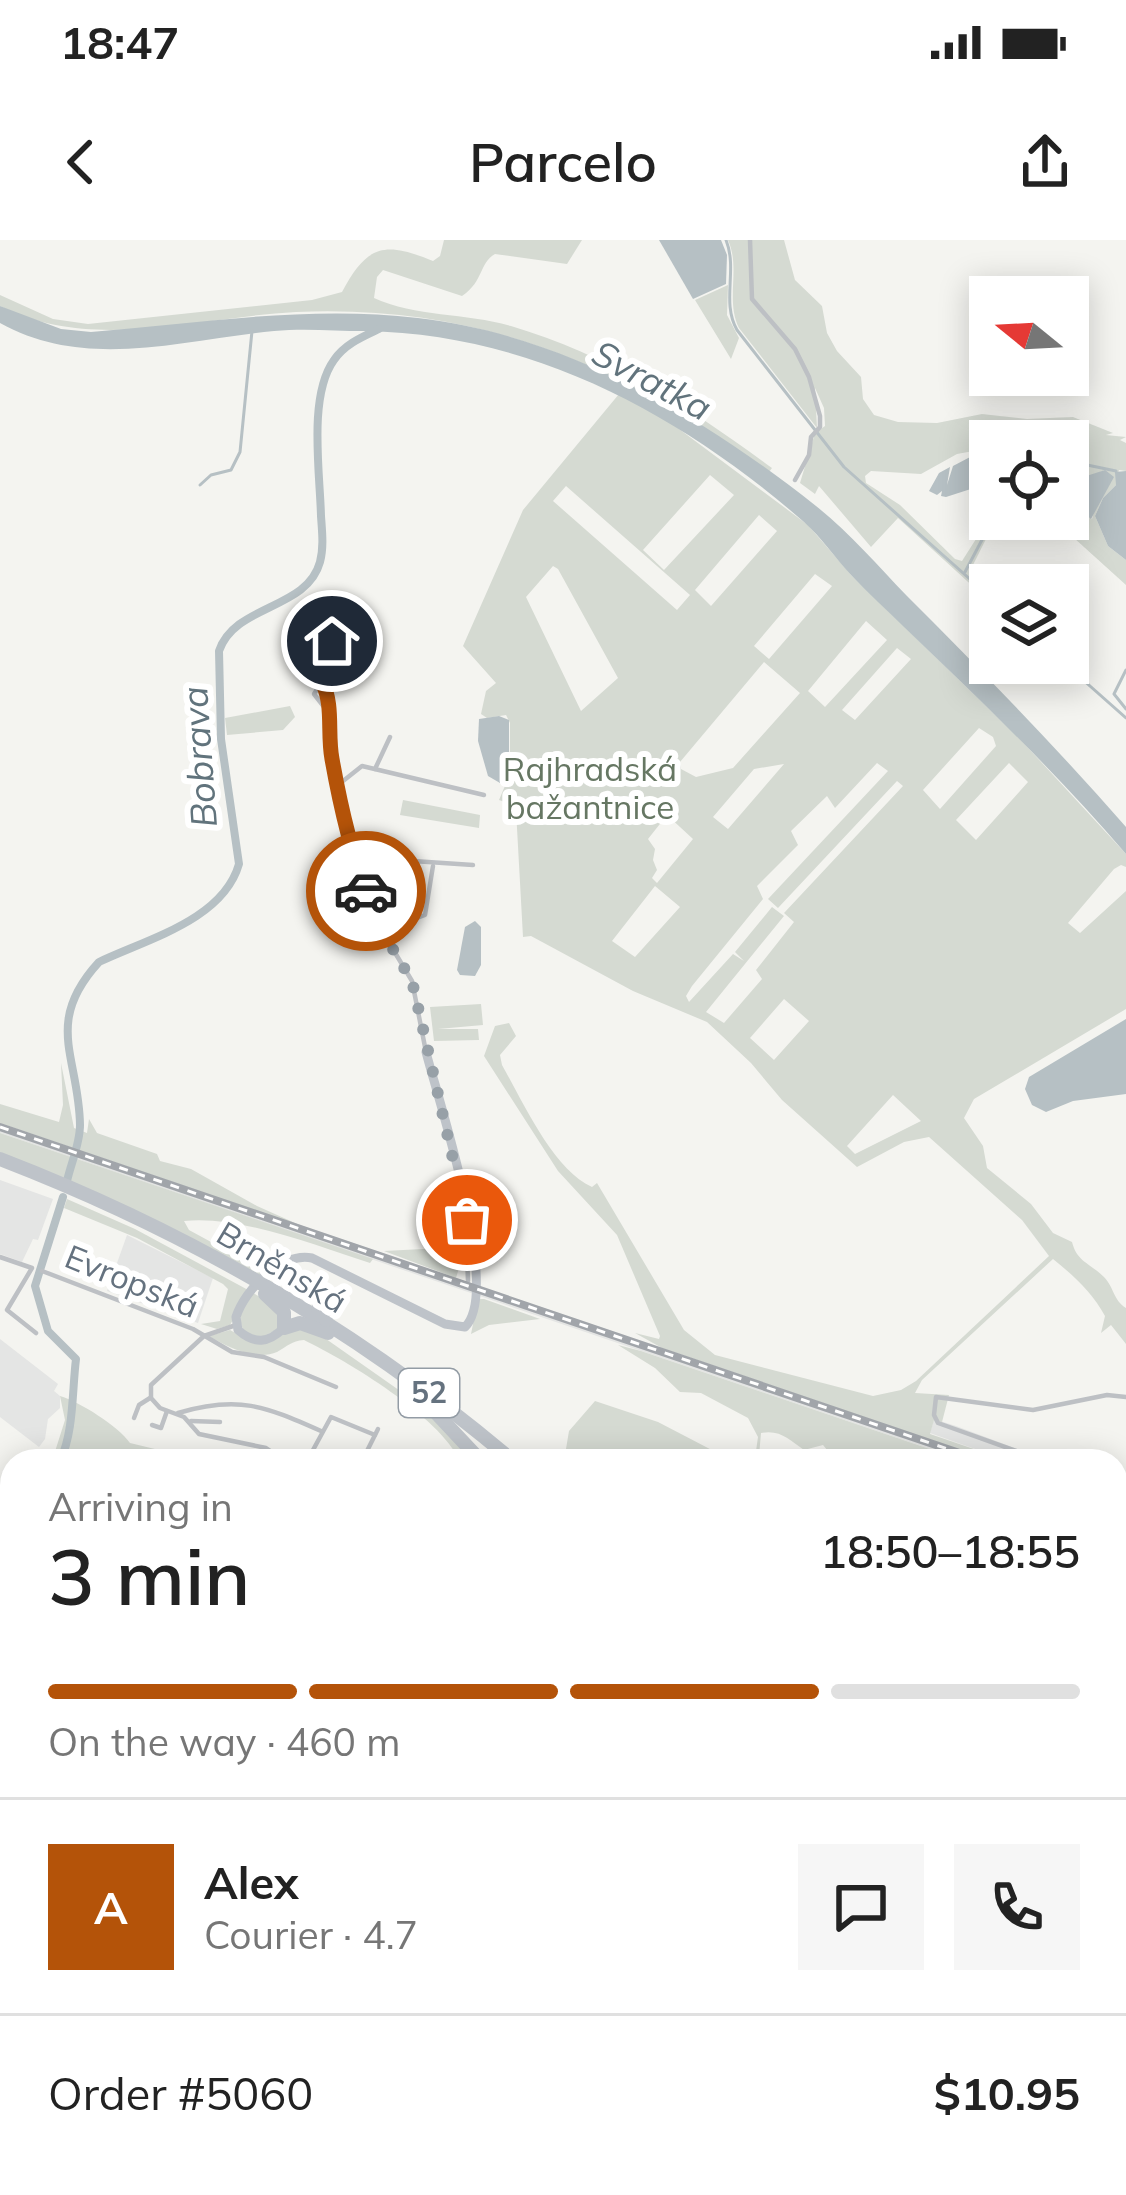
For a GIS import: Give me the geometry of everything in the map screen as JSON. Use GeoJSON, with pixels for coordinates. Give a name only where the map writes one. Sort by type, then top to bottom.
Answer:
{"type":"FeatureCollection","features":[{"type":"Feature","properties":{"kind":"highway","name":"Brněnská"},"geometry":{"type":"LineString","coordinates":[[0,1163],[74,1193],[249,1280],[436,1398],[498,1449]]}},
{"type":"Feature","properties":{"kind":"highway","name":"Brněnská"},"geometry":{"type":"LineString","coordinates":[[268,1292],[290,1300],[422,1398]]}},
{"type":"Feature","properties":{"kind":"highway"},"geometry":{"type":"LineString","coordinates":[[268,1292],[284,1312],[284,1328],[298,1322],[334,1332]]}},
{"type":"Feature","properties":{"kind":"highway"},"geometry":{"type":"LineString","coordinates":[[290,1300],[305,1303],[322,1295]]}},
{"type":"Feature","properties":{"kind":"highway"},"geometry":{"type":"LineString","coordinates":[[322,1295],[319,1312],[334,1332]]}},
{"type":"Feature","properties":{"kind":"highway"},"geometry":{"type":"LineString","coordinates":[[422,1398],[470,1449]]}},
{"type":"Feature","properties":{"kind":"highway"},"geometry":{"type":"LineString","coordinates":[[422,1398],[487,1449]]}},
{"type":"Feature","properties":{"kind":"street"},"geometry":{"type":"LineString","coordinates":[[750,240],[752,298],[802,363],[820,416],[809,455],[795,480]]}},
{"type":"Feature","properties":{"kind":"street"},"geometry":{"type":"LineString","coordinates":[[328,712],[314,696],[335,662],[332,641]]}},
{"type":"Feature","properties":{"kind":"street"},"geometry":{"type":"LineString","coordinates":[[284,1328],[259,1341],[236,1325],[237,1312],[245,1298],[291,1258],[312,1258],[456,1328],[472,1320],[477,1299],[473,1283],[478,1264],[469,1219],[412,981],[382,931],[353,857],[338,785],[328,694],[321,685]]}},
{"type":"Feature","properties":{"kind":"street"},"geometry":{"type":"LineString","coordinates":[[375,769],[390,737]]}},
{"type":"Feature","properties":{"kind":"street"},"geometry":{"type":"LineString","coordinates":[[338,785],[356,766],[484,795]]}},
{"type":"Feature","properties":{"kind":"street"},"geometry":{"type":"LineString","coordinates":[[353,857],[473,865]]}},
{"type":"Feature","properties":{"kind":"street"},"geometry":{"type":"LineString","coordinates":[[382,931],[426,914],[433,864]]}},
{"type":"Feature","properties":{"kind":"street","name":"Evropská"},"geometry":{"type":"LineString","coordinates":[[0,1257],[32,1268],[8,1310],[36,1333]]}},
{"type":"Feature","properties":{"kind":"street","name":"Evropská"},"geometry":{"type":"LineString","coordinates":[[42,1271],[204,1336]]}},
{"type":"Feature","properties":{"kind":"street"},"geometry":{"type":"LineString","coordinates":[[322,1295],[342,1273]]}},
{"type":"Feature","properties":{"kind":"street"},"geometry":{"type":"LineString","coordinates":[[150,1398],[151,1385],[204,1336],[236,1325]]}},
{"type":"Feature","properties":{"kind":"street"},"geometry":{"type":"LineString","coordinates":[[204,1336],[232,1352],[264,1357],[336,1388]]}},
{"type":"Feature","properties":{"kind":"street"},"geometry":{"type":"LineString","coordinates":[[1011,1449],[938,1423],[936,1397],[1033,1411],[1107,1395],[1126,1397]]}},
{"type":"Feature","properties":{"kind":"street"},"geometry":{"type":"LineString","coordinates":[[150,1398],[166,1411],[178,1413],[215,1402],[246,1405],[321,1431]]}},
{"type":"Feature","properties":{"kind":"street"},"geometry":{"type":"LineString","coordinates":[[134,1418],[150,1398]]}},
{"type":"Feature","properties":{"kind":"street"},"geometry":{"type":"LineString","coordinates":[[152,1425],[160,1428],[166,1411]]}},
{"type":"Feature","properties":{"kind":"street"},"geometry":{"type":"LineString","coordinates":[[178,1413],[201,1435],[267,1449]]}},
{"type":"Feature","properties":{"kind":"street"},"geometry":{"type":"LineString","coordinates":[[313,1449],[331,1417],[376,1432],[368,1449]]}},
{"type":"Feature","properties":{"kind":"street"},"geometry":{"type":"LineString","coordinates":[[189,1422],[220,1422]]}},
{"type":"Feature","properties":{"kind":"shaded area"},"geometry":{"type":"Polygon","coordinates":[[[659,240],[721,240],[727,255],[726,284],[693,299],[659,240]]]}},
{"type":"Feature","properties":{"kind":"shaded area"},"geometry":{"type":"Polygon","coordinates":[[[0,306],[61,329],[91,332],[296,314],[377,314],[473,327],[579,361],[629,384],[772,472],[840,527],[969,660],[969,684],[993,684],[1126,827],[1126,854],[1045,766],[858,583],[804,522],[707,447],[601,387],[487,347],[427,336],[297,330],[100,349],[66,346],[0,323],[0,306]]]}},
{"type":"Feature","properties":{"kind":"shaded area"},"geometry":{"type":"Polygon","coordinates":[[[969,458],[969,490],[946,497],[941,496],[942,491],[937,495],[929,491],[939,473],[950,467],[947,485],[953,466],[969,458]]]}},
{"type":"Feature","properties":{"kind":"shaded area"},"geometry":{"type":"Polygon","coordinates":[[[1105,470],[1114,477],[1091,519],[1089,517],[1089,475],[1105,470]]]}},
{"type":"Feature","properties":{"kind":"shaded area"},"geometry":{"type":"Polygon","coordinates":[[[1126,471],[1126,560],[1108,546],[1095,516],[1116,485],[1115,472],[1126,471]]]}},
{"type":"Feature","properties":{"kind":"shaded area"},"geometry":{"type":"Polygon","coordinates":[[[499,716],[509,720],[509,778],[500,783],[488,776],[478,741],[479,719],[499,716]]]}},
{"type":"Feature","properties":{"kind":"shaded area"},"geometry":{"type":"Polygon","coordinates":[[[475,921],[481,927],[481,965],[475,976],[460,975],[465,927],[475,921]]]}},
{"type":"Feature","properties":{"kind":"shaded area"},"geometry":{"type":"Polygon","coordinates":[[[1126,1019],[1126,1094],[1073,1101],[1046,1112],[1032,1105],[1025,1089],[1029,1077],[1126,1019]]]}},
{"type":"Feature","properties":{"kind":"shaded area"},"geometry":{"type":"Polygon","coordinates":[[[0,1123],[958,1449],[930,1449],[0,1133],[0,1123]]]}},
{"type":"Feature","properties":{"kind":"shaded area"},"geometry":{"type":"Polygon","coordinates":[[[0,1180],[53,1199],[38,1240],[33,1239],[22,1262],[0,1254],[0,1180]]]}},
{"type":"Feature","properties":{"kind":"shaded area"},"geometry":{"type":"Polygon","coordinates":[[[127,1235],[213,1278],[198,1323],[107,1291],[127,1235]]]}},
{"type":"Feature","properties":{"kind":"shaded area"},"geometry":{"type":"Polygon","coordinates":[[[0,1339],[58,1384],[54,1391],[60,1396],[60,1408],[48,1419],[39,1447],[0,1417],[0,1339]]]}},
{"type":"Feature","properties":{"kind":"shaded area"},"geometry":{"type":"Polygon","coordinates":[[[934,1419],[1017,1449],[975,1449],[930,1433],[934,1419]]]}},
{"type":"Feature","properties":{"kind":"green space"},"geometry":{"type":"Polygon","coordinates":[[[444,240],[582,240],[567,264],[495,254],[462,296],[383,270],[374,298],[407,309],[511,326],[582,352],[679,404],[772,468],[769,472],[659,401],[603,373],[488,331],[364,312],[296,312],[108,330],[35,320],[0,306],[0,295],[53,319],[88,324],[312,300],[342,292],[360,265],[378,251],[402,251],[433,261],[440,256],[444,240]]]}},
{"type":"Feature","properties":{"kind":"green space"},"geometry":{"type":"Polygon","coordinates":[[[728,240],[784,240],[795,280],[822,306],[827,333],[861,377],[863,399],[874,415],[898,422],[937,423],[982,414],[1080,420],[969,420],[969,452],[921,474],[871,471],[865,476],[866,483],[900,505],[955,559],[962,561],[975,540],[986,540],[974,564],[969,564],[969,583],[898,518],[871,547],[819,486],[815,494],[800,483],[815,433],[825,426],[824,408],[815,388],[817,428],[739,328],[733,306],[728,240]]]}},
{"type":"Feature","properties":{"kind":"green space"},"geometry":{"type":"Polygon","coordinates":[[[728,285],[727,315],[739,338],[731,359],[695,300],[728,285]]]}},
{"type":"Feature","properties":{"kind":"green space","name":"Rajhradská bažantnice"},"geometry":{"type":"Polygon","coordinates":[[[619,394],[671,423],[808,525],[852,576],[1019,738],[1126,854],[1126,867],[1114,869],[1068,923],[1080,933],[1126,891],[1126,1009],[974,1099],[964,1118],[983,1146],[987,1168],[1031,1204],[1053,1233],[1072,1242],[1077,1254],[1110,1285],[1126,1308],[1126,1344],[1111,1325],[1101,1333],[1105,1316],[1100,1307],[1053,1259],[922,1380],[915,1393],[949,1395],[942,1422],[934,1420],[930,1434],[974,1449],[958,1449],[662,1348],[635,1333],[660,1336],[617,1235],[558,1171],[484,1056],[495,1026],[509,1023],[516,1036],[500,1055],[502,1065],[540,1133],[564,1166],[592,1187],[597,1183],[684,1330],[715,1355],[873,1396],[901,1390],[1049,1256],[1022,1220],[929,1137],[904,1142],[857,1167],[782,1100],[707,1022],[633,991],[531,936],[523,937],[516,810],[499,800],[510,774],[510,723],[506,715],[487,718],[481,714],[486,691],[496,683],[463,646],[523,510],[619,394]],[[710,475],[643,550],[664,570],[734,495],[710,475]],[[566,486],[553,501],[677,610],[690,595],[566,486]],[[759,515],[695,590],[711,606],[777,531],[759,515]],[[553,566],[526,597],[581,711],[618,678],[553,566]],[[815,574],[754,646],[769,659],[832,586],[815,574]],[[866,621],[808,691],[825,707],[887,640],[866,621]],[[897,648],[842,710],[855,720],[911,659],[897,648]],[[764,662],[680,762],[681,769],[696,777],[733,768],[800,693],[764,662]],[[979,728],[923,790],[940,809],[996,746],[993,737],[979,728]],[[877,763],[835,808],[827,796],[791,831],[798,845],[757,886],[763,899],[686,996],[689,1002],[733,954],[744,961],[735,952],[772,907],[784,916],[706,1012],[724,1023],[762,979],[756,970],[794,922],[784,913],[903,786],[897,781],[778,908],[768,899],[888,771],[877,763]],[[1009,763],[956,820],[976,840],[1028,782],[1009,763]],[[784,764],[754,769],[713,817],[728,829],[784,764]],[[667,815],[648,839],[655,849],[657,870],[652,878],[657,883],[693,839],[667,815]],[[655,886],[612,941],[635,957],[680,907],[655,886]],[[784,999],[750,1038],[774,1060],[809,1021],[784,999]],[[893,1095],[847,1146],[855,1154],[921,1121],[893,1095]]]}},
{"type":"Feature","properties":{"kind":"green space"},"geometry":{"type":"Polygon","coordinates":[[[1089,423],[1113,433],[1106,435],[1126,437],[1120,440],[1126,443],[1126,471],[1119,470],[1116,485],[1095,516],[1108,546],[1126,560],[1126,585],[1076,540],[1089,540],[1089,517],[1092,519],[1105,470],[1089,477],[1089,423]]]}},
{"type":"Feature","properties":{"kind":"green space"},"geometry":{"type":"Polygon","coordinates":[[[290,706],[295,717],[283,730],[227,735],[225,718],[290,706]]]}},
{"type":"Feature","properties":{"kind":"green space"},"geometry":{"type":"Polygon","coordinates":[[[403,800],[480,815],[479,828],[400,815],[403,800]]]}},
{"type":"Feature","properties":{"kind":"green space"},"geometry":{"type":"Polygon","coordinates":[[[481,1004],[483,1025],[438,1029],[478,1029],[479,1040],[434,1041],[430,1007],[481,1004]]]}},
{"type":"Feature","properties":{"kind":"green space"},"geometry":{"type":"Polygon","coordinates":[[[61,1063],[74,1128],[87,1133],[89,1119],[97,1133],[157,1154],[160,1161],[191,1169],[304,1227],[0,1123],[0,1104],[59,1122],[61,1063]]]}},
{"type":"Feature","properties":{"kind":"green space"},"geometry":{"type":"Polygon","coordinates":[[[0,1133],[373,1259],[370,1263],[253,1227],[184,1221],[189,1230],[246,1261],[270,1268],[260,1276],[0,1155],[0,1133]]]}},
{"type":"Feature","properties":{"kind":"green space"},"geometry":{"type":"Polygon","coordinates":[[[67,1199],[135,1229],[250,1291],[230,1325],[217,1329],[201,1324],[220,1321],[228,1289],[223,1284],[137,1238],[64,1208],[67,1199]]]}},
{"type":"Feature","properties":{"kind":"green space"},"geometry":{"type":"Polygon","coordinates":[[[468,1246],[469,1269],[459,1268],[456,1278],[384,1251],[442,1248],[447,1258],[451,1247],[468,1246]]]}},
{"type":"Feature","properties":{"kind":"green space"},"geometry":{"type":"Polygon","coordinates":[[[253,1293],[279,1308],[282,1327],[260,1338],[244,1332],[240,1321],[253,1293]]]}},
{"type":"Feature","properties":{"kind":"green space"},"geometry":{"type":"Polygon","coordinates":[[[478,1299],[540,1319],[489,1325],[471,1334],[478,1299]]]}},
{"type":"Feature","properties":{"kind":"green space"},"geometry":{"type":"Polygon","coordinates":[[[309,1327],[443,1421],[467,1449],[452,1449],[413,1409],[368,1376],[304,1340],[260,1355],[209,1336],[230,1330],[248,1340],[309,1327]]]}},
{"type":"Feature","properties":{"kind":"green space"},"geometry":{"type":"Polygon","coordinates":[[[618,1345],[930,1449],[826,1449],[823,1445],[803,1449],[768,1432],[761,1433],[756,1449],[758,1437],[748,1418],[701,1393],[680,1392],[655,1368],[618,1345]]]}},
{"type":"Feature","properties":{"kind":"green space"},"geometry":{"type":"Polygon","coordinates":[[[60,1396],[98,1415],[130,1443],[155,1449],[56,1449],[65,1420],[60,1396]]]}},
{"type":"Feature","properties":{"kind":"green space"},"geometry":{"type":"Polygon","coordinates":[[[595,1401],[658,1422],[710,1449],[566,1449],[569,1431],[595,1401]]]}},
{"type":"Feature","properties":{"kind":"waterway"},"geometry":{"type":"LineString","coordinates":[[726,240],[731,263],[730,308],[737,330],[844,467],[969,578]]}},
{"type":"Feature","properties":{"kind":"waterway","name":"Bobrava"},"geometry":{"type":"LineString","coordinates":[[67,1181],[80,1125],[68,1041],[72,1004],[99,962],[200,914],[217,900],[239,864],[221,739],[219,651],[240,624],[287,599],[313,578],[322,545],[317,435],[326,375],[338,354],[379,329]]}},
{"type":"Feature","properties":{"kind":"waterway"},"geometry":{"type":"LineString","coordinates":[[200,485],[211,475],[231,470],[240,452],[252,331]]}},
{"type":"Feature","properties":{"kind":"waterway"},"geometry":{"type":"LineString","coordinates":[[1089,465],[1116,471]]}},
{"type":"Feature","properties":{"kind":"waterway"},"geometry":{"type":"LineString","coordinates":[[965,572],[982,540]]}},
{"type":"Feature","properties":{"kind":"waterway"},"geometry":{"type":"LineString","coordinates":[[1126,670],[1114,694],[1126,709]]}},
{"type":"Feature","properties":{"kind":"waterway"},"geometry":{"type":"LineString","coordinates":[[1088,684],[1126,718]]}},
{"type":"Feature","properties":{"kind":"waterway","name":"Bobrava"},"geometry":{"type":"LineString","coordinates":[[63,1197],[35,1286],[48,1331],[76,1359],[65,1449]]}},
{"type":"Feature","properties":{"kind":"railway"},"geometry":{"type":"LineString","coordinates":[[0,1127],[948,1449]]}},
{"type":"Feature","properties":{"kind":"way so far"},"geometry":{"type":"LineString","coordinates":[[366,891],[382,931],[412,981],[467,1220]]}},
{"type":"Feature","properties":{"kind":"route"},"geometry":{"type":"LineString","coordinates":[[332,641],[335,662],[322,680],[329,698],[330,747],[353,857],[366,891]]}},
{"type":"Feature","properties":{"kind":"water label","name":"Svratka"},"geometry":{"type":"Point","coordinates":[652,380]}}]}
